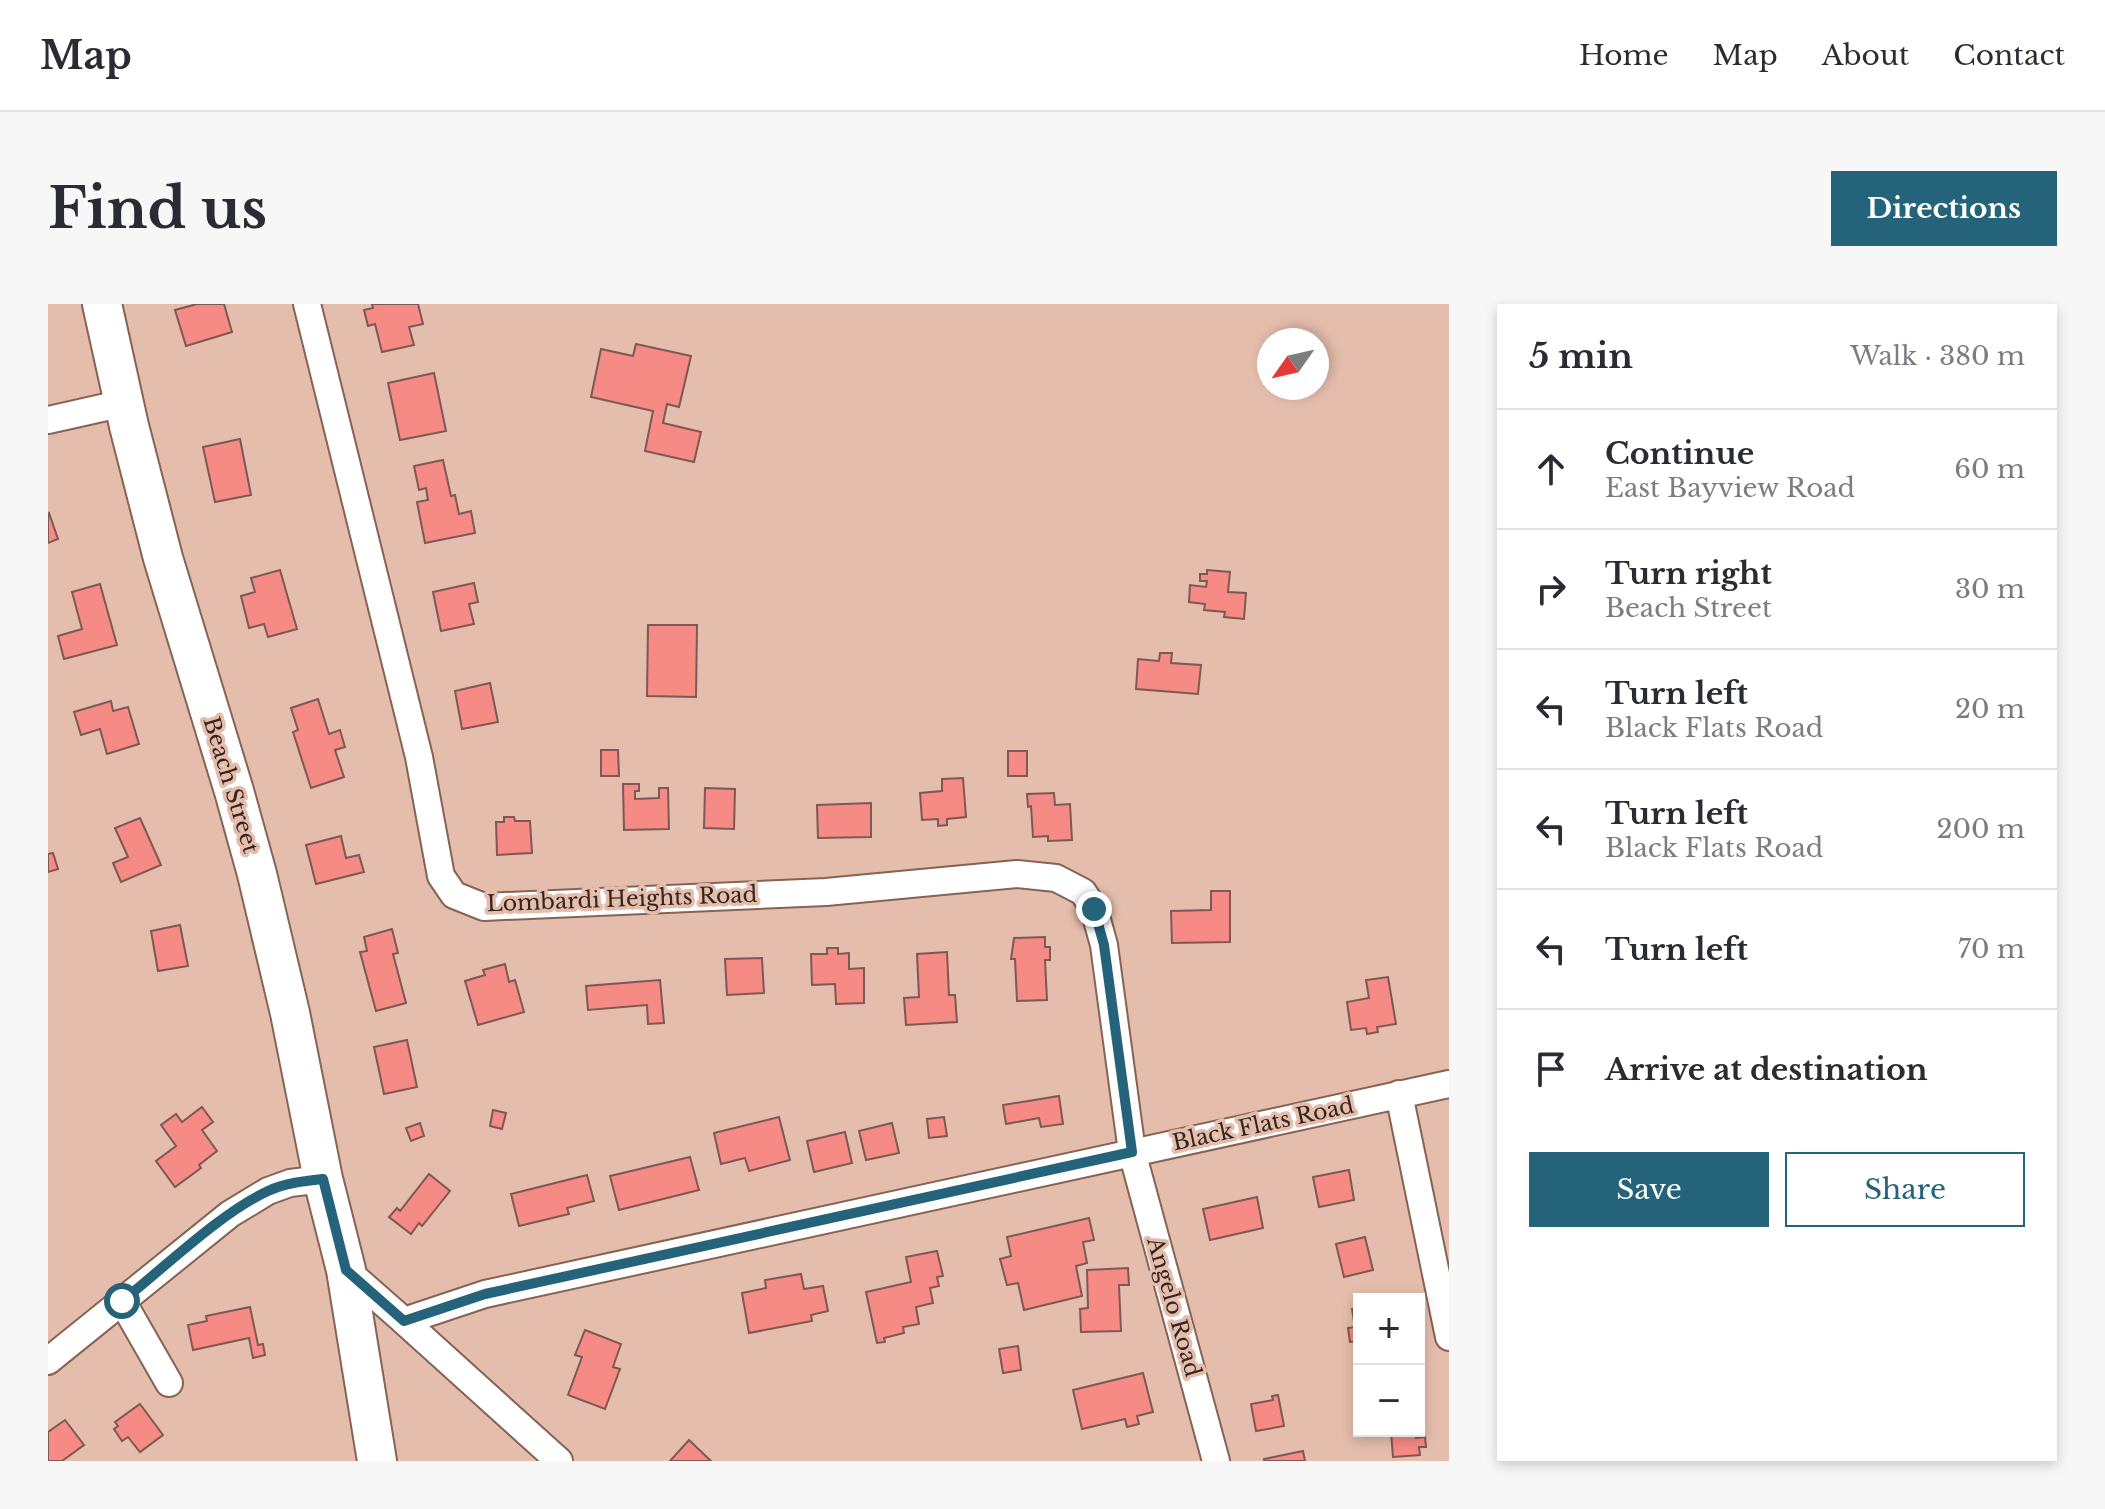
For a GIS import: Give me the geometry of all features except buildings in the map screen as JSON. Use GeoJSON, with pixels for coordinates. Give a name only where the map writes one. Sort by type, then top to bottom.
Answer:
{"type":"FeatureCollection","features":[{"type":"Feature","properties":{"kind":"street","name":"Beach Street"},"geometry":{"type":"LineString","coordinates":[[102,304],[163,558],[257,874],[290,1013],[323,1179],[346,1270],[377,1461]]}},
{"type":"Feature","properties":{"kind":"street","name":"Lombardi Heights Road"},"geometry":{"type":"LineString","coordinates":[[307,304],[419,757],[439,867],[449,891],[484,907],[826,892],[1017,874],[1056,878],[1083,892],[1094,909],[1104,945],[1132,1152]]}},
{"type":"Feature","properties":{"kind":"street"},"geometry":{"type":"LineString","coordinates":[[48,420],[124,403]]}},
{"type":"Feature","properties":{"kind":"street","name":"Black Flats Road"},"geometry":{"type":"LineString","coordinates":[[404,1321],[485,1294],[1449,1084]]}},
{"type":"Feature","properties":{"kind":"street"},"geometry":{"type":"LineString","coordinates":[[1399,1094],[1449,1337]]}},
{"type":"Feature","properties":{"kind":"street","name":"Angelo Road"},"geometry":{"type":"LineString","coordinates":[[1132,1152],[1216,1461]]}},
{"type":"Feature","properties":{"kind":"street"},"geometry":{"type":"LineString","coordinates":[[48,1361],[248,1202],[290,1183],[323,1179]]}},
{"type":"Feature","properties":{"kind":"street"},"geometry":{"type":"LineString","coordinates":[[346,1270],[559,1461]]}},
{"type":"Feature","properties":{"kind":"street"},"geometry":{"type":"LineString","coordinates":[[122,1301],[169,1383]]}},
{"type":"Feature","properties":{"kind":"route"},"geometry":{"type":"LineString","coordinates":[[122,1301],[230,1214],[268,1191],[290,1183],[323,1179],[346,1270],[404,1321],[485,1294],[1132,1152],[1104,945],[1094,909]]}}]}
